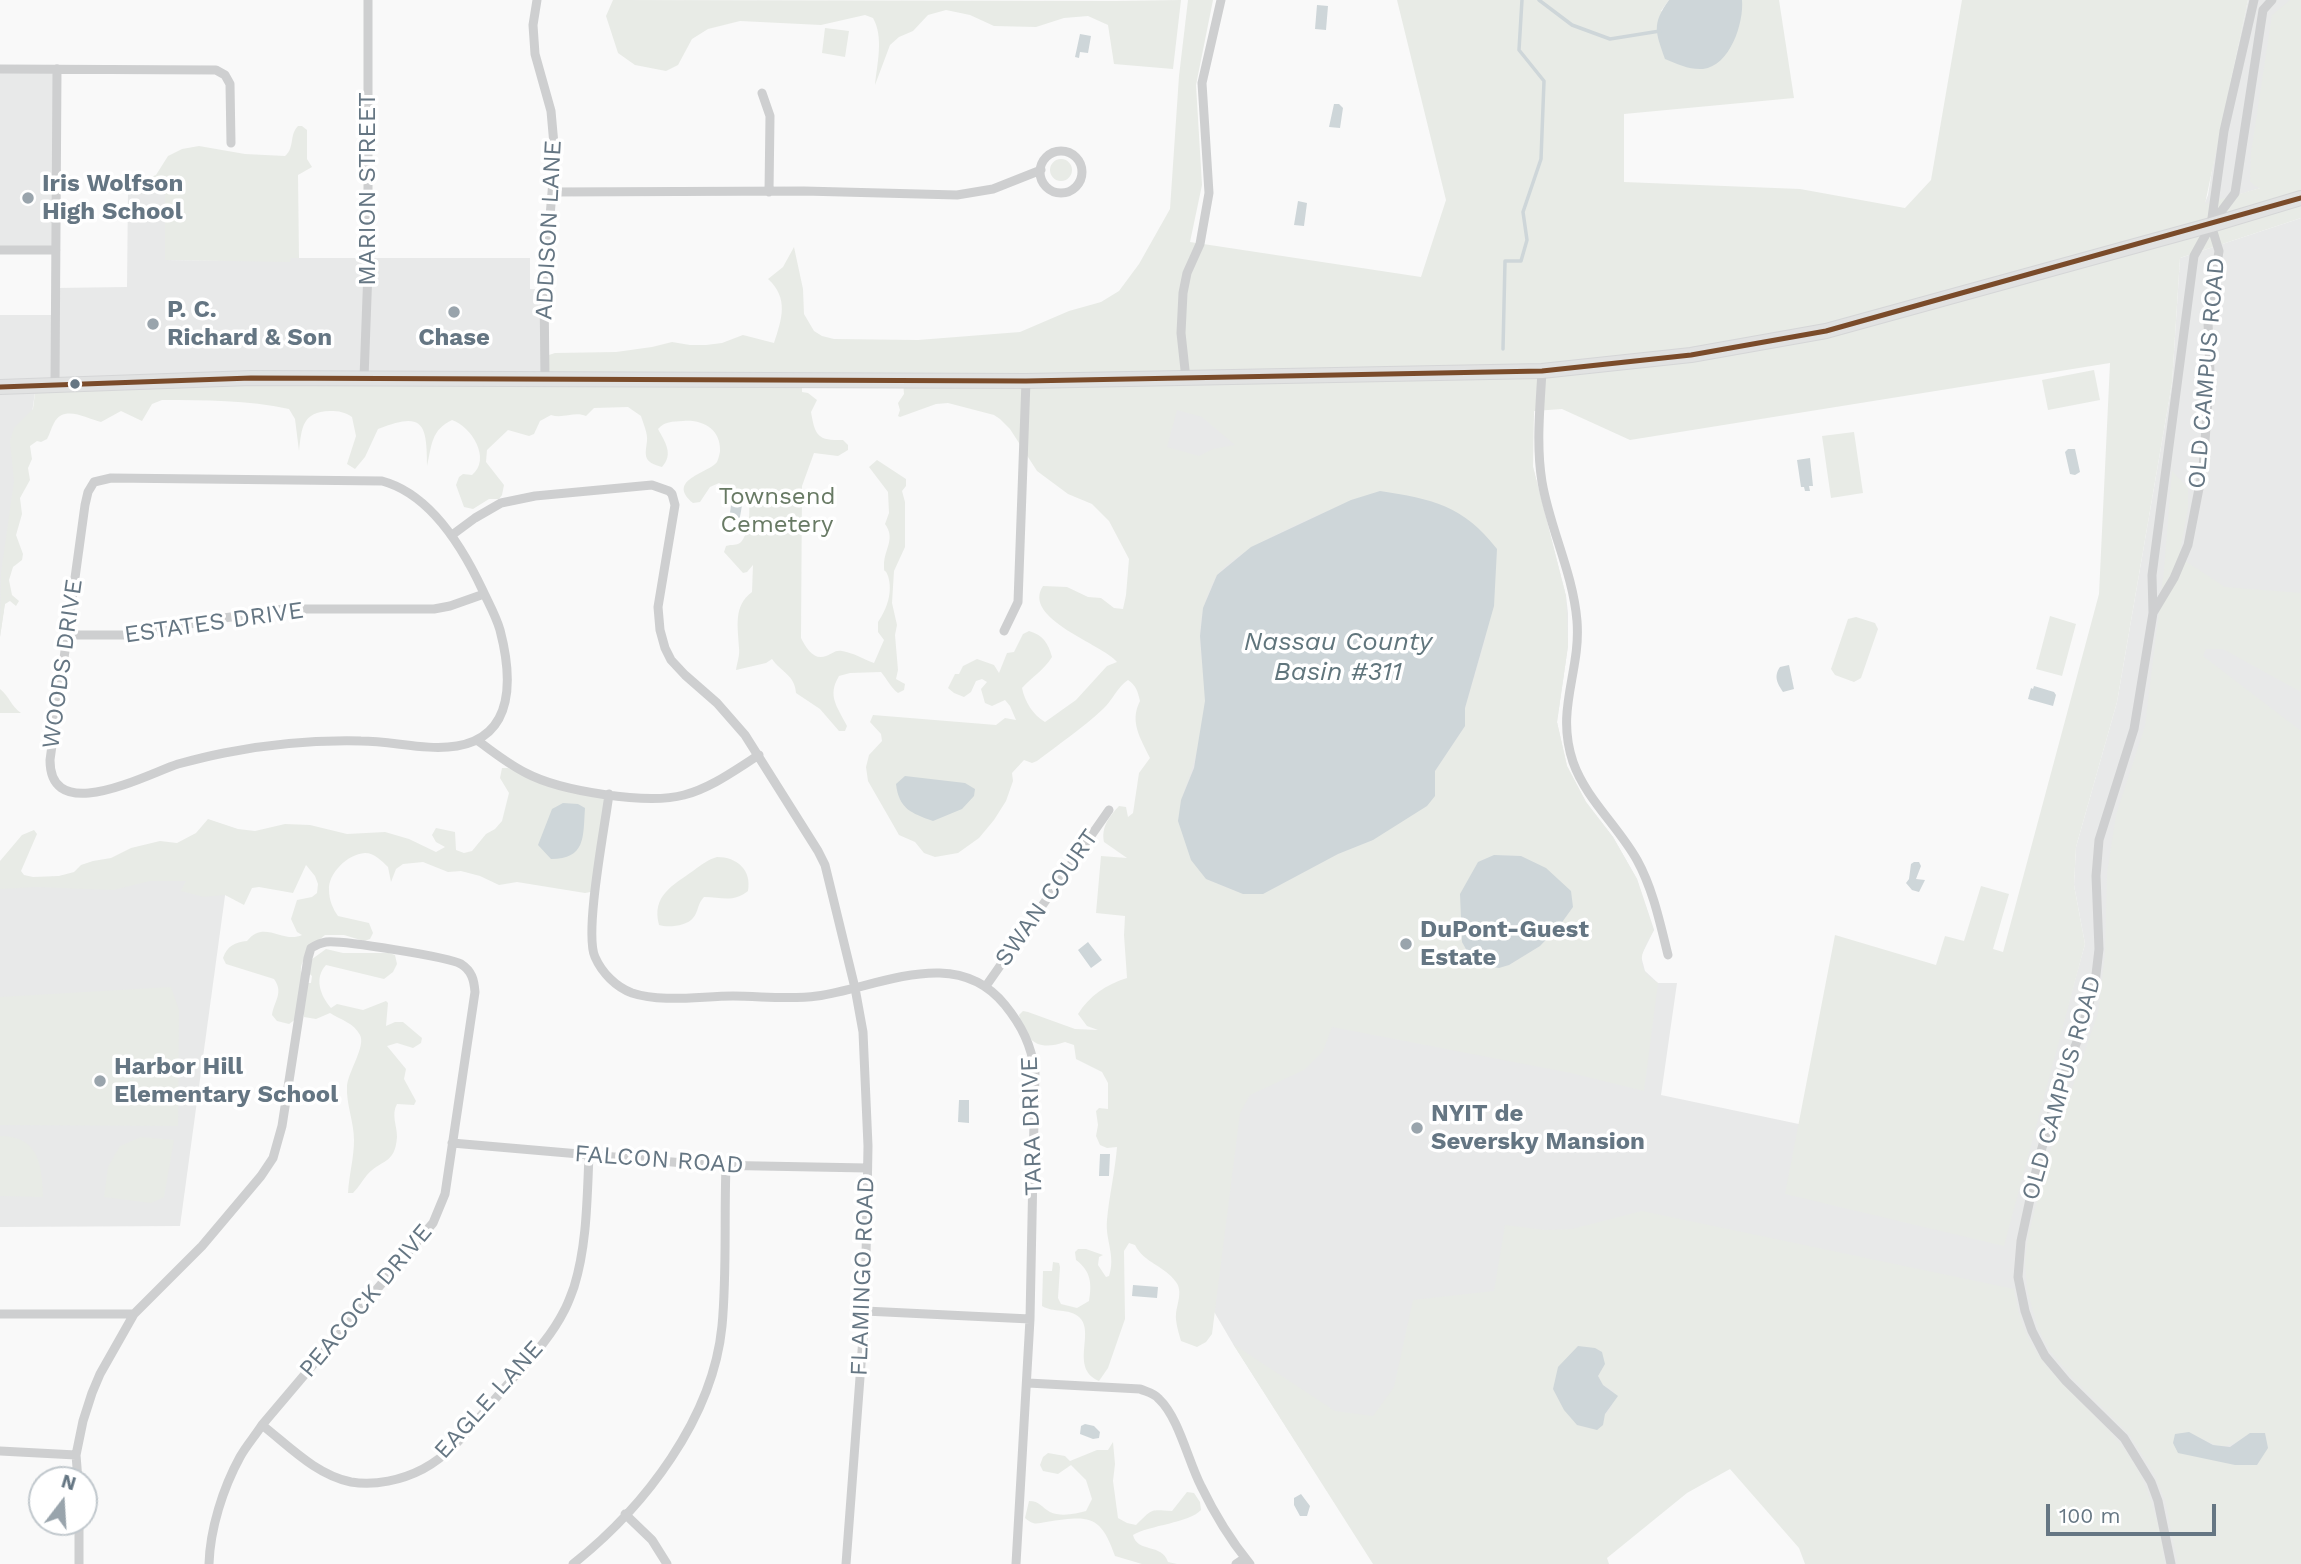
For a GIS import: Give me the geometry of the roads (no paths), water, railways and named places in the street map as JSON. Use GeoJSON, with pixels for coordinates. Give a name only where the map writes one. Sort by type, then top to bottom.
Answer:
{"type":"FeatureCollection","features":[{"type":"Feature","properties":{"kind":"main road"},"geometry":{"type":"LineString","coordinates":[[0,387],[251,378],[1026,381],[1542,371],[1691,355],[1826,331],[2301,198]]}},
{"type":"Feature","properties":{"kind":"street","name":"MARION STREET"},"geometry":{"type":"LineString","coordinates":[[364,378],[368,270],[368,0]]}},
{"type":"Feature","properties":{"kind":"street","name":"ADDISON LANE"},"geometry":{"type":"LineString","coordinates":[[537,0],[534,35],[536,54],[551,111],[554,136],[554,192],[544,289],[545,379]]}},
{"type":"Feature","properties":{"kind":"street"},"geometry":{"type":"LineString","coordinates":[[1186,379],[1181,333],[1183,293],[1187,273],[1200,244],[1209,193],[1202,83],[1221,0]]}},
{"type":"Feature","properties":{"kind":"street"},"geometry":{"type":"LineString","coordinates":[[2211,225],[2224,131],[2254,0]]}},
{"type":"Feature","properties":{"kind":"street"},"geometry":{"type":"LineString","coordinates":[[2211,225],[2235,193],[2263,10],[2272,0]]}},
{"type":"Feature","properties":{"kind":"street"},"geometry":{"type":"LineString","coordinates":[[0,69],[215,70],[225,75],[230,84],[231,143]]}},
{"type":"Feature","properties":{"kind":"street"},"geometry":{"type":"LineString","coordinates":[[55,384],[57,69]]}},
{"type":"Feature","properties":{"kind":"street"},"geometry":{"type":"LineString","coordinates":[[762,93],[770,116],[769,192]]}},
{"type":"Feature","properties":{"kind":"street"},"geometry":{"type":"LineString","coordinates":[[554,192],[957,195],[993,189],[1041,170],[1047,157],[1059,151],[1072,154],[1082,171],[1078,184],[1061,193],[1049,189],[1041,170]]}},
{"type":"Feature","properties":{"kind":"street","name":"OLD CAMPUS ROAD"},"geometry":{"type":"LineString","coordinates":[[2171,1564],[2158,1501],[2146,1474],[2124,1438],[2066,1381],[2045,1356],[2025,1311],[2018,1277],[2021,1241],[2038,1162],[2058,1091],[2081,1031],[2095,983],[2099,950],[2096,876],[2099,840],[2134,729],[2153,613],[2152,575],[2194,256],[2211,225]]}},
{"type":"Feature","properties":{"kind":"street","name":"OLD CAMPUS ROAD"},"geometry":{"type":"LineString","coordinates":[[2153,613],[2174,578],[2188,545],[2203,468],[2210,373],[2208,322],[2219,251],[2211,225]]}},
{"type":"Feature","properties":{"kind":"street"},"geometry":{"type":"LineString","coordinates":[[0,250],[56,250]]}},
{"type":"Feature","properties":{"kind":"street"},"geometry":{"type":"LineString","coordinates":[[1542,371],[1538,442],[1542,484],[1574,601],[1578,632],[1564,724],[1573,763],[1591,797],[1637,861],[1654,900],[1668,955]]}},
{"type":"Feature","properties":{"kind":"street"},"geometry":{"type":"LineString","coordinates":[[1004,631],[1018,602],[1026,381]]}},
{"type":"Feature","properties":{"kind":"street","name":"WOODS DRIVE"},"geometry":{"type":"LineString","coordinates":[[286,478],[382,481],[404,489],[420,501],[452,535],[484,594],[500,630],[506,661],[507,698],[502,714],[492,729],[477,740],[456,746],[432,747],[360,741],[281,744],[180,764],[87,795],[71,793],[57,782],[50,767],[85,505],[91,485],[99,480],[286,478]]}},
{"type":"Feature","properties":{"kind":"street","name":"FLAMINGO ROAD"},"geometry":{"type":"LineString","coordinates":[[452,535],[491,509],[513,500],[638,485],[652,485],[669,491],[674,505],[658,607],[665,648],[671,660],[685,675],[733,720],[759,755],[825,865],[863,1032],[867,1168],[865,1311],[846,1564]]}},
{"type":"Feature","properties":{"kind":"street","name":"ESTATES DRIVE"},"geometry":{"type":"LineString","coordinates":[[68,635],[137,635],[204,621],[284,610],[434,609],[484,594]]}},
{"type":"Feature","properties":{"kind":"street"},"geometry":{"type":"LineString","coordinates":[[477,740],[501,758],[538,779],[609,794],[664,799],[683,796],[717,782],[759,755]]}},
{"type":"Feature","properties":{"kind":"street","name":"TARA DRIVE"},"geometry":{"type":"LineString","coordinates":[[609,794],[591,932],[596,958],[617,985],[636,994],[664,997],[736,996],[789,999],[931,971],[958,974],[986,986],[997,995],[1015,1018],[1032,1051],[1035,1072],[1028,1383],[1016,1564]]}},
{"type":"Feature","properties":{"kind":"street","name":"SWAN COURT"},"geometry":{"type":"LineString","coordinates":[[986,986],[1109,810]]}},
{"type":"Feature","properties":{"kind":"street","name":"PEACOCK DRIVE"},"geometry":{"type":"LineString","coordinates":[[134,1314],[202,1246],[261,1176],[272,1158],[282,1126],[308,958],[313,946],[334,942],[444,958],[460,963],[471,973],[475,992],[445,1194],[433,1223],[262,1425],[240,1458],[223,1496],[215,1524],[209,1564]]}},
{"type":"Feature","properties":{"kind":"street","name":"FALCON ROAD"},"geometry":{"type":"LineString","coordinates":[[452,1143],[726,1166],[867,1168]]}},
{"type":"Feature","properties":{"kind":"street","name":"EAGLE LANE"},"geometry":{"type":"LineString","coordinates":[[262,1425],[315,1467],[337,1478],[354,1482],[400,1479],[441,1458],[524,1364],[564,1311],[582,1254],[589,1155]]}},
{"type":"Feature","properties":{"kind":"street"},"geometry":{"type":"LineString","coordinates":[[573,1564],[625,1514],[668,1463],[687,1434],[707,1392],[716,1361],[724,1298],[726,1166]]}},
{"type":"Feature","properties":{"kind":"street"},"geometry":{"type":"LineString","coordinates":[[865,1311],[1030,1319]]}},
{"type":"Feature","properties":{"kind":"street"},"geometry":{"type":"LineString","coordinates":[[0,1314],[134,1314],[92,1393],[83,1421],[76,1455],[77,1466]]}},
{"type":"Feature","properties":{"kind":"street"},"geometry":{"type":"LineString","coordinates":[[1028,1383],[1140,1389],[1161,1400],[1171,1416],[1201,1486],[1247,1561],[1236,1564]]}},
{"type":"Feature","properties":{"kind":"street"},"geometry":{"type":"LineString","coordinates":[[0,1451],[76,1455]]}},
{"type":"Feature","properties":{"kind":"street"},"geometry":{"type":"LineString","coordinates":[[625,1514],[652,1539],[667,1564]]}},
{"type":"Feature","properties":{"kind":"street"},"geometry":{"type":"LineString","coordinates":[[79,1536],[79,1564]]}},
{"type":"Feature","properties":{"kind":"water"},"geometry":{"type":"Polygon","coordinates":[[[1669,0],[1742,0],[1738,31],[1721,60],[1713,66],[1698,69],[1665,59],[1659,42],[1657,23],[1669,0]]]}},
{"type":"Feature","properties":{"kind":"water"},"geometry":{"type":"Polygon","coordinates":[[[1317,5],[1328,6],[1326,30],[1315,29],[1317,5]]]}},
{"type":"Feature","properties":{"kind":"water"},"geometry":{"type":"Polygon","coordinates":[[[1080,34],[1091,36],[1088,53],[1080,52],[1079,58],[1075,57],[1080,34]]]}},
{"type":"Feature","properties":{"kind":"water"},"geometry":{"type":"Polygon","coordinates":[[[1334,104],[1343,108],[1340,128],[1329,127],[1334,104]]]}},
{"type":"Feature","properties":{"kind":"water"},"geometry":{"type":"Polygon","coordinates":[[[1298,201],[1307,203],[1304,226],[1294,225],[1298,201]]]}},
{"type":"Feature","properties":{"kind":"water"},"geometry":{"type":"Polygon","coordinates":[[[2075,449],[2080,472],[2075,475],[2070,474],[2065,452],[2075,449]]]}},
{"type":"Feature","properties":{"kind":"water"},"geometry":{"type":"Polygon","coordinates":[[[1810,458],[1813,486],[1809,486],[1810,491],[1805,491],[1804,487],[1801,487],[1797,460],[1810,458]]]}},
{"type":"Feature","properties":{"kind":"water","name":"Nassau County Basin #311"},"geometry":{"type":"Polygon","coordinates":[[[1380,491],[1445,506],[1472,522],[1497,549],[1494,606],[1465,708],[1465,726],[1435,771],[1435,796],[1427,806],[1373,840],[1338,854],[1263,894],[1243,894],[1206,879],[1191,860],[1178,821],[1181,800],[1194,768],[1205,701],[1200,636],[1203,608],[1217,575],[1251,547],[1351,500],[1380,491]]]}},
{"type":"Feature","properties":{"kind":"water"},"geometry":{"type":"Polygon","coordinates":[[[732,498],[743,500],[739,522],[729,520],[732,498]]]}},
{"type":"Feature","properties":{"kind":"water"},"geometry":{"type":"Polygon","coordinates":[[[1789,665],[1794,689],[1783,692],[1777,674],[1780,667],[1789,665]]]}},
{"type":"Feature","properties":{"kind":"water"},"geometry":{"type":"Polygon","coordinates":[[[2034,686],[2054,692],[2056,695],[2053,706],[2028,699],[2034,686]]]}},
{"type":"Feature","properties":{"kind":"water"},"geometry":{"type":"Polygon","coordinates":[[[905,776],[965,783],[975,789],[974,796],[962,809],[933,821],[903,805],[896,784],[905,776]]]}},
{"type":"Feature","properties":{"kind":"water"},"geometry":{"type":"Polygon","coordinates":[[[563,803],[578,804],[585,808],[583,837],[577,851],[562,858],[551,859],[538,845],[552,809],[563,803]]]}},
{"type":"Feature","properties":{"kind":"water"},"geometry":{"type":"Polygon","coordinates":[[[1494,855],[1521,856],[1546,868],[1571,891],[1573,907],[1540,946],[1499,968],[1472,960],[1462,942],[1460,894],[1478,862],[1494,855]]]}},
{"type":"Feature","properties":{"kind":"water"},"geometry":{"type":"Polygon","coordinates":[[[1914,862],[1919,862],[1921,866],[1916,879],[1925,880],[1919,892],[1912,890],[1906,883],[1914,862]]]}},
{"type":"Feature","properties":{"kind":"water"},"geometry":{"type":"Polygon","coordinates":[[[1088,942],[1102,960],[1091,968],[1078,950],[1088,942]]]}},
{"type":"Feature","properties":{"kind":"water"},"geometry":{"type":"Polygon","coordinates":[[[959,1100],[969,1100],[969,1123],[958,1122],[959,1100]]]}},
{"type":"Feature","properties":{"kind":"water"},"geometry":{"type":"Polygon","coordinates":[[[1100,1154],[1110,1154],[1109,1176],[1099,1176],[1100,1154]]]}},
{"type":"Feature","properties":{"kind":"water"},"geometry":{"type":"Polygon","coordinates":[[[1133,1285],[1158,1287],[1157,1298],[1132,1296],[1133,1285]]]}},
{"type":"Feature","properties":{"kind":"water"},"geometry":{"type":"Polygon","coordinates":[[[1578,1346],[1595,1348],[1602,1352],[1605,1364],[1598,1376],[1603,1385],[1618,1396],[1605,1414],[1603,1425],[1597,1430],[1577,1425],[1564,1410],[1553,1389],[1558,1367],[1578,1346]]]}},
{"type":"Feature","properties":{"kind":"water"},"geometry":{"type":"Polygon","coordinates":[[[1081,1426],[1094,1426],[1100,1432],[1099,1438],[1093,1439],[1080,1434],[1081,1426]]]}},
{"type":"Feature","properties":{"kind":"water"},"geometry":{"type":"Polygon","coordinates":[[[2189,1432],[2213,1445],[2230,1447],[2250,1433],[2265,1433],[2268,1448],[2257,1465],[2235,1465],[2178,1453],[2173,1443],[2175,1434],[2189,1432]]]}},
{"type":"Feature","properties":{"kind":"water"},"geometry":{"type":"Polygon","coordinates":[[[1301,1494],[1310,1506],[1307,1516],[1300,1516],[1294,1505],[1294,1498],[1301,1494]]]}},
{"type":"Feature","properties":{"kind":"waterway"},"geometry":{"type":"LineString","coordinates":[[1503,349],[1505,261],[1521,261],[1527,240],[1523,212],[1541,159],[1544,81],[1519,50],[1522,0]]}},
{"type":"Feature","properties":{"kind":"waterway"},"geometry":{"type":"LineString","coordinates":[[1539,0],[1572,25],[1610,39],[1660,31]]}},
{"type":"Feature","properties":{"kind":"place","name":"Iris Wolfson High School"},"geometry":{"type":"Point","coordinates":[28,198]}},
{"type":"Feature","properties":{"kind":"place","name":"Chase"},"geometry":{"type":"Point","coordinates":[454,312]}},
{"type":"Feature","properties":{"kind":"place","name":"P. C. Richard & Son"},"geometry":{"type":"Point","coordinates":[153,324]}},
{"type":"Feature","properties":{"kind":"place","name":"DuPont-Guest Estate"},"geometry":{"type":"Point","coordinates":[1406,944]}},
{"type":"Feature","properties":{"kind":"place","name":"Harbor Hill Elementary School"},"geometry":{"type":"Point","coordinates":[100,1081]}},
{"type":"Feature","properties":{"kind":"place","name":"NYIT de Seversky Mansion"},"geometry":{"type":"Point","coordinates":[1417,1128]}},
{"type":"Feature","properties":{"kind":"park label","name":"Townsend Cemetery"},"geometry":{"type":"Point","coordinates":[777,511]}}]}
